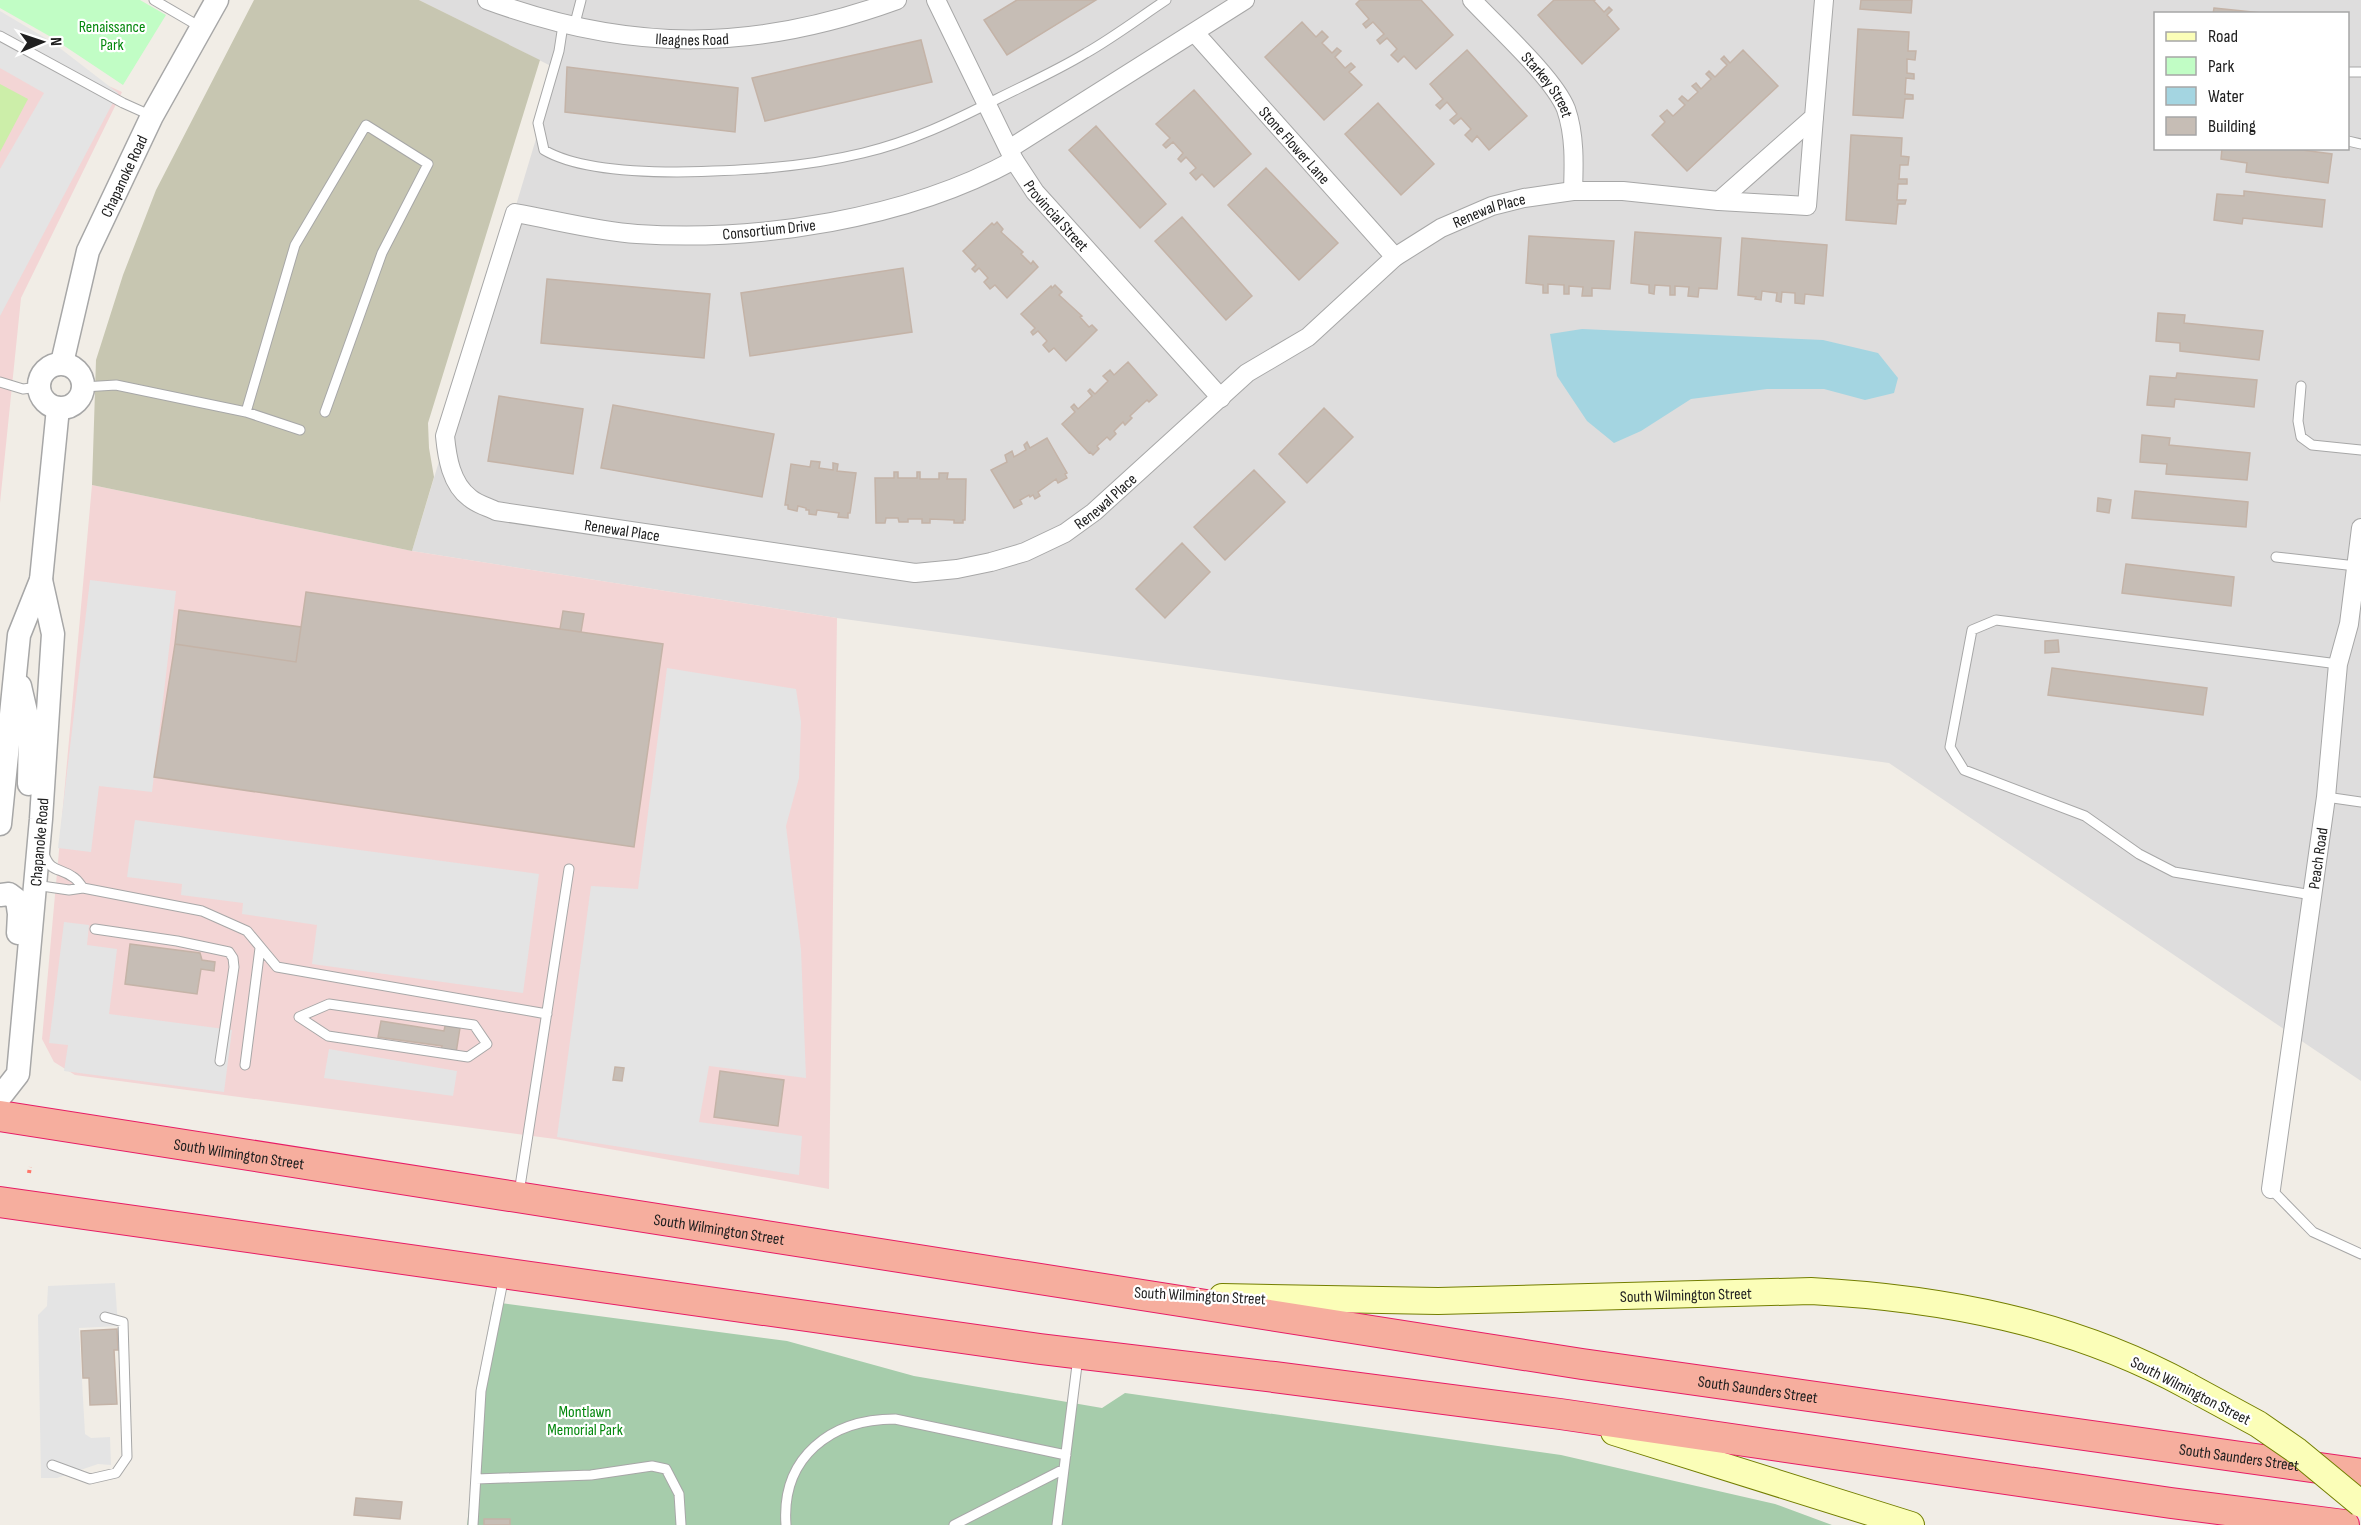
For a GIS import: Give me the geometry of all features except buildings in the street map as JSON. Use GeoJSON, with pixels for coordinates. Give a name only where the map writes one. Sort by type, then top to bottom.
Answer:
{"type":"FeatureCollection","features":[{"type":"Feature","properties":{"kind":"highway","name":"South Wilmington Street"},"geometry":{"type":"LineString","coordinates":[[0,1116],[1156,1296]]}},
{"type":"Feature","properties":{"kind":"highway"},"geometry":{"type":"LineString","coordinates":[[0,1202],[1078,1354],[1560,1414],[2171,1503],[2344,1525]]}},
{"type":"Feature","properties":{"kind":"highway","name":"South Saunders Street"},"geometry":{"type":"LineString","coordinates":[[1156,1296],[1593,1366],[2361,1474]]}},
{"type":"Feature","properties":{"kind":"main road","name":"South Wilmington Street"},"geometry":{"type":"LineString","coordinates":[[1156,1296],[1438,1301],[1811,1291],[1868,1294],[2000,1314],[2094,1344],[2154,1367],[2258,1424],[2297,1451],[2361,1504]]}},
{"type":"Feature","properties":{"kind":"main road"},"geometry":{"type":"LineString","coordinates":[[1560,1414],[1911,1525]]}},
{"type":"Feature","properties":{"kind":"street","name":"Chapanoke Road"},"geometry":{"type":"LineString","coordinates":[[62,363],[88,251],[152,116],[217,0]]}},
{"type":"Feature","properties":{"kind":"street","name":"Ileagnes Road"},"geometry":{"type":"LineString","coordinates":[[487,0],[569,26],[640,37],[705,40],[765,35],[811,26],[855,15],[897,0]]}},
{"type":"Feature","properties":{"kind":"street","name":"Provincial Street"},"geometry":{"type":"LineString","coordinates":[[936,0],[1012,154],[1035,192],[1221,398]]}},
{"type":"Feature","properties":{"kind":"street","name":"Consortium Drive"},"geometry":{"type":"LineString","coordinates":[[515,213],[635,234],[733,234],[801,227],[917,200],[981,178],[1012,154],[1245,0]]}},
{"type":"Feature","properties":{"kind":"street","name":"Starkey Street"},"geometry":{"type":"LineString","coordinates":[[1472,0],[1550,82],[1565,108],[1574,158],[1573,191]]}},
{"type":"Feature","properties":{"kind":"street"},"geometry":{"type":"LineString","coordinates":[[1719,201],[1814,117],[1824,0]]}},
{"type":"Feature","properties":{"kind":"street","name":"Stone Flower Lane"},"geometry":{"type":"LineString","coordinates":[[1195,33],[1395,257]]}},
{"type":"Feature","properties":{"kind":"street","name":"Renewal Place"},"geometry":{"type":"LineString","coordinates":[[515,213],[445,436],[447,457],[454,477],[469,498],[496,511],[915,573],[957,569],[1025,552],[1065,532],[1094,512],[1247,373],[1308,337],[1395,257],[1441,228],[1492,206],[1524,198],[1573,191],[1623,191],[1719,201],[1807,206],[1814,117]]}},
{"type":"Feature","properties":{"kind":"street"},"geometry":{"type":"LineString","coordinates":[[62,363],[72,366],[79,372],[83,387],[79,399],[74,404],[58,408],[42,399],[39,387],[40,377],[44,371],[50,366],[62,363]]}},
{"type":"Feature","properties":{"kind":"street","name":"Chapanoke Road"},"geometry":{"type":"LineString","coordinates":[[0,824],[19,635],[40,580],[58,408]]}},
{"type":"Feature","properties":{"kind":"street","name":"Peach Road"},"geometry":{"type":"LineString","coordinates":[[2271,1189],[2326,797],[2338,664],[2355,625],[2356,566],[2361,528]]}},
{"type":"Feature","properties":{"kind":"street","name":"Chapanoke Road"},"geometry":{"type":"LineString","coordinates":[[0,1097],[18,1074],[39,840],[52,634],[40,580]]}},
{"type":"Feature","properties":{"kind":"street"},"geometry":{"type":"LineString","coordinates":[[16,667],[30,729],[25,852],[35,885]]}},
{"type":"Feature","properties":{"kind":"street"},"geometry":{"type":"LineString","coordinates":[[0,895],[9,894],[17,900],[20,914],[14,976],[23,1012]]}},
{"type":"Feature","properties":{"kind":"lane"},"geometry":{"type":"LineString","coordinates":[[154,0],[202,28]]}},
{"type":"Feature","properties":{"kind":"lane"},"geometry":{"type":"LineString","coordinates":[[580,0],[559,51],[538,123],[544,150],[558,159],[574,163],[653,172],[748,171],[805,165],[862,154],[902,142],[962,118],[1087,53],[1166,0]]}},
{"type":"Feature","properties":{"kind":"lane"},"geometry":{"type":"LineString","coordinates":[[0,36],[123,103],[152,116]]}},
{"type":"Feature","properties":{"kind":"lane"},"geometry":{"type":"LineString","coordinates":[[246,412],[295,245],[366,125],[428,164],[382,253],[325,412]]}},
{"type":"Feature","properties":{"kind":"lane"},"geometry":{"type":"LineString","coordinates":[[0,382],[23,389],[39,387]]}},
{"type":"Feature","properties":{"kind":"lane"},"geometry":{"type":"LineString","coordinates":[[83,387],[116,385],[246,412],[300,430]]}},
{"type":"Feature","properties":{"kind":"lane"},"geometry":{"type":"LineString","coordinates":[[2301,386],[2298,422],[2301,437],[2312,445],[2361,450]]}},
{"type":"Feature","properties":{"kind":"lane"},"geometry":{"type":"LineString","coordinates":[[2276,557],[2356,566]]}},
{"type":"Feature","properties":{"kind":"lane"},"geometry":{"type":"LineString","coordinates":[[2312,895],[2174,872],[2139,854],[2085,816],[1964,770],[1950,747],[1972,630],[1996,620],[2338,664]]}},
{"type":"Feature","properties":{"kind":"lane"},"geometry":{"type":"LineString","coordinates":[[2326,797],[2361,802]]}},
{"type":"Feature","properties":{"kind":"lane"},"geometry":{"type":"LineString","coordinates":[[39,840],[48,864],[57,871],[74,877],[83,888]]}},
{"type":"Feature","properties":{"kind":"lane"},"geometry":{"type":"LineString","coordinates":[[518,1198],[569,869]]}},
{"type":"Feature","properties":{"kind":"lane"},"geometry":{"type":"LineString","coordinates":[[35,885],[69,890],[83,888],[202,911],[247,932],[277,967],[547,1014]]}},
{"type":"Feature","properties":{"kind":"lane"},"geometry":{"type":"LineString","coordinates":[[95,929],[177,941],[229,952],[233,958],[234,967],[220,1061]]}},
{"type":"Feature","properties":{"kind":"lane"},"geometry":{"type":"LineString","coordinates":[[245,1065],[260,948]]}},
{"type":"Feature","properties":{"kind":"lane"},"geometry":{"type":"LineString","coordinates":[[329,1004],[422,1016],[474,1025],[487,1044],[468,1057],[402,1048],[328,1036],[299,1017],[329,1004]]}},
{"type":"Feature","properties":{"kind":"lane"},"geometry":{"type":"LineString","coordinates":[[2271,1189],[2313,1232],[2361,1254]]}},
{"type":"Feature","properties":{"kind":"lane"},"geometry":{"type":"LineString","coordinates":[[473,1525],[481,1391],[504,1274]]}},
{"type":"Feature","properties":{"kind":"lane"},"geometry":{"type":"LineString","coordinates":[[52,1465],[90,1479],[116,1473],[127,1457],[123,1322],[105,1317]]}},
{"type":"Feature","properties":{"kind":"lane"},"geometry":{"type":"LineString","coordinates":[[1057,1525],[1078,1354]]}},
{"type":"Feature","properties":{"kind":"lane"},"geometry":{"type":"LineString","coordinates":[[786,1525],[784,1506],[788,1488],[801,1461],[824,1437],[861,1422],[895,1419],[1066,1455]]}},
{"type":"Feature","properties":{"kind":"lane"},"geometry":{"type":"LineString","coordinates":[[476,1479],[591,1475],[652,1466],[666,1469],[679,1494],[681,1525]]}},
{"type":"Feature","properties":{"kind":"lane"},"geometry":{"type":"LineString","coordinates":[[954,1525],[1064,1469]]}},
{"type":"Feature","properties":{"kind":"path"},"geometry":{"type":"LineString","coordinates":[[29,1173],[30,1167]]}},
{"type":"Feature","properties":{"kind":"shaded area"},"geometry":{"type":"Polygon","coordinates":[[[254,0],[419,0],[540,60],[428,423],[434,477],[412,551],[92,485],[96,360],[123,275],[156,190],[254,0]]]}},
{"type":"Feature","properties":{"kind":"shaded area"},"geometry":{"type":"Polygon","coordinates":[[[419,0],[2361,0],[2361,1081],[1889,763],[837,618],[412,551],[557,69],[419,0]]]}},
{"type":"Feature","properties":{"kind":"shaded area"},"geometry":{"type":"Polygon","coordinates":[[[0,11],[52,42],[118,93],[0,316],[0,169],[44,93],[0,68],[0,11]]]}},
{"type":"Feature","properties":{"kind":"shaded area"},"geometry":{"type":"Polygon","coordinates":[[[0,37],[122,92],[21,298],[0,503],[0,37]]]}},
{"type":"Feature","properties":{"kind":"shaded area"},"geometry":{"type":"Polygon","coordinates":[[[92,485],[412,551],[837,618],[829,1189],[555,1139],[75,1075],[54,1062],[42,1039],[92,485]]]}},
{"type":"Feature","properties":{"kind":"shaded area"},"geometry":{"type":"Polygon","coordinates":[[[90,580],[176,591],[152,792],[99,786],[91,852],[58,848],[90,580]]]}},
{"type":"Feature","properties":{"kind":"shaded area"},"geometry":{"type":"Polygon","coordinates":[[[667,668],[796,689],[801,722],[799,778],[786,826],[801,950],[806,1078],[709,1066],[699,1122],[802,1136],[799,1175],[557,1137],[591,886],[638,889],[667,668]]]}},
{"type":"Feature","properties":{"kind":"shaded area"},"geometry":{"type":"Polygon","coordinates":[[[135,820],[539,874],[523,993],[312,964],[317,925],[242,914],[243,903],[181,895],[182,884],[127,877],[135,820]]]}},
{"type":"Feature","properties":{"kind":"shaded area"},"geometry":{"type":"Polygon","coordinates":[[[64,922],[89,925],[87,945],[117,949],[109,1014],[232,1030],[224,1092],[64,1071],[68,1045],[49,1043],[64,922]]]}},
{"type":"Feature","properties":{"kind":"shaded area"},"geometry":{"type":"Polygon","coordinates":[[[329,1049],[457,1071],[453,1096],[324,1078],[329,1049]]]}},
{"type":"Feature","properties":{"kind":"shaded area"},"geometry":{"type":"Polygon","coordinates":[[[115,1283],[118,1326],[79,1328],[85,1434],[91,1438],[110,1437],[111,1465],[98,1464],[57,1478],[41,1478],[38,1315],[47,1306],[48,1286],[115,1283]]]}},
{"type":"Feature","properties":{"kind":"green space","name":"Renaissance Park"},"geometry":{"type":"Polygon","coordinates":[[[0,0],[140,0],[166,15],[123,85],[51,37],[0,8],[0,0]]]}},
{"type":"Feature","properties":{"kind":"green space"},"geometry":{"type":"Polygon","coordinates":[[[0,84],[28,99],[0,152],[0,84]]]}},
{"type":"Feature","properties":{"kind":"green space","name":"Montlawn Memorial Park"},"geometry":{"type":"Polygon","coordinates":[[[493,1302],[787,1341],[914,1376],[1102,1408],[1125,1393],[1561,1455],[1775,1504],[1832,1525],[467,1525],[493,1302]]]}},
{"type":"Feature","properties":{"kind":"water"},"geometry":{"type":"Polygon","coordinates":[[[1582,329],[1823,340],[1878,353],[1898,378],[1894,393],[1865,400],[1824,389],[1767,389],[1691,399],[1641,431],[1614,443],[1587,421],[1557,376],[1550,334],[1582,329]]]}}]}
